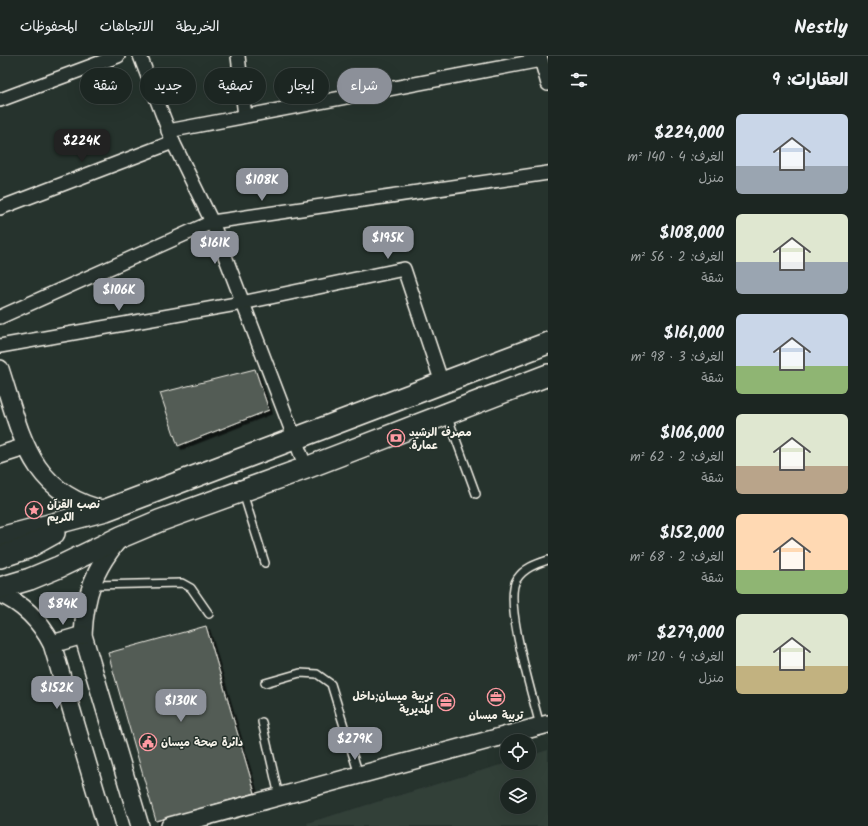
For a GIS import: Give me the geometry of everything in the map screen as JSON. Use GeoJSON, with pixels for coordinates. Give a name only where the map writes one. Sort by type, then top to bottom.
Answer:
{"type":"FeatureCollection","features":[{"type":"Feature","properties":{"kind":"main road"},"geometry":{"type":"LineString","coordinates":[[0,538],[106,510],[548,343]]}},
{"type":"Feature","properties":{"kind":"main road"},"geometry":{"type":"LineString","coordinates":[[0,588],[30,579],[59,567],[121,537],[159,521],[306,468],[548,375]]}},
{"type":"Feature","properties":{"kind":"main road"},"geometry":{"type":"LineString","coordinates":[[0,557],[45,539],[78,518]]}},
{"type":"Feature","properties":{"kind":"main road"},"geometry":{"type":"LineString","coordinates":[[0,574],[40,562],[78,548],[121,537]]}},
{"type":"Feature","properties":{"kind":"street"},"geometry":{"type":"LineString","coordinates":[[0,100],[118,56]]}},
{"type":"Feature","properties":{"kind":"street"},"geometry":{"type":"LineString","coordinates":[[140,56],[171,136],[212,222],[293,439],[306,468]]}},
{"type":"Feature","properties":{"kind":"street"},"geometry":{"type":"LineString","coordinates":[[238,56],[245,116]]}},
{"type":"Feature","properties":{"kind":"street"},"geometry":{"type":"LineString","coordinates":[[0,208],[171,136],[245,116],[540,58],[548,84]]}},
{"type":"Feature","properties":{"kind":"street"},"geometry":{"type":"LineString","coordinates":[[0,317],[212,222],[548,173]]}},
{"type":"Feature","properties":{"kind":"street"},"geometry":{"type":"LineString","coordinates":[[0,346],[242,303],[404,269],[442,383]]}},
{"type":"Feature","properties":{"kind":"street"},"geometry":{"type":"LineString","coordinates":[[0,369],[25,447],[39,470],[57,489],[80,503],[106,510]]}},
{"type":"Feature","properties":{"kind":"street"},"geometry":{"type":"LineString","coordinates":[[0,455],[25,447]]}},
{"type":"Feature","properties":{"kind":"street"},"geometry":{"type":"LineString","coordinates":[[121,537],[103,560],[90,585],[84,612],[83,635],[140,826]]}},
{"type":"Feature","properties":{"kind":"street"},"geometry":{"type":"LineString","coordinates":[[0,594],[12,600],[32,615],[43,628],[52,644],[106,826]]}},
{"type":"Feature","properties":{"kind":"street"},"geometry":{"type":"LineString","coordinates":[[52,644],[83,635]]}},
{"type":"Feature","properties":{"kind":"street"},"geometry":{"type":"LineString","coordinates":[[170,826],[544,725]]}},
{"type":"Feature","properties":{"kind":"lane"},"geometry":{"type":"LineString","coordinates":[[447,414],[476,494]]}},
{"type":"Feature","properties":{"kind":"lane"},"geometry":{"type":"LineString","coordinates":[[243,491],[265,564]]}},
{"type":"Feature","properties":{"kind":"lane"},"geometry":{"type":"LineString","coordinates":[[544,725],[516,627],[512,599],[516,579],[531,566],[548,560]]}},
{"type":"Feature","properties":{"kind":"lane"},"geometry":{"type":"LineString","coordinates":[[90,585],[182,583],[191,588],[209,614]]}},
{"type":"Feature","properties":{"kind":"lane"},"geometry":{"type":"LineString","coordinates":[[265,683],[300,673],[318,674],[331,684],[359,775]]}},
{"type":"Feature","properties":{"kind":"lane"},"geometry":{"type":"LineString","coordinates":[[262,722],[279,797]]}},
{"type":"Feature","properties":{"kind":"shaded area"},"geometry":{"type":"Polygon","coordinates":[[[548,750],[548,826],[308,826],[307,823],[500,765],[500,770],[536,770],[536,754],[548,750]]]}},
{"type":"Feature","properties":{"kind":"building"},"geometry":{"type":"Polygon","coordinates":[[[255,369],[269,410],[178,446],[160,393],[255,369]]]}},
{"type":"Feature","properties":{"kind":"building","name":"دائرة صحة ميسان"},"geometry":{"type":"Polygon","coordinates":[[[206,626],[255,793],[156,821],[108,653],[206,626]]]}},
{"type":"Feature","properties":{"kind":"place","name":"مصرف الرشيد .عمارة"},"geometry":{"type":"Point","coordinates":[396,438]}},
{"type":"Feature","properties":{"kind":"place","name":"نصب القرآن الكريم"},"geometry":{"type":"Point","coordinates":[34,510]}},
{"type":"Feature","properties":{"kind":"place","name":"تربية ميسان"},"geometry":{"type":"Point","coordinates":[496,697]}},
{"type":"Feature","properties":{"kind":"place","name":"تربية ميسان;داخل المديرية"},"geometry":{"type":"Point","coordinates":[446,702]}},
{"type":"Feature","properties":{"kind":"place","name":"دائرة صحة ميسان"},"geometry":{"type":"Point","coordinates":[148,742]}}]}
